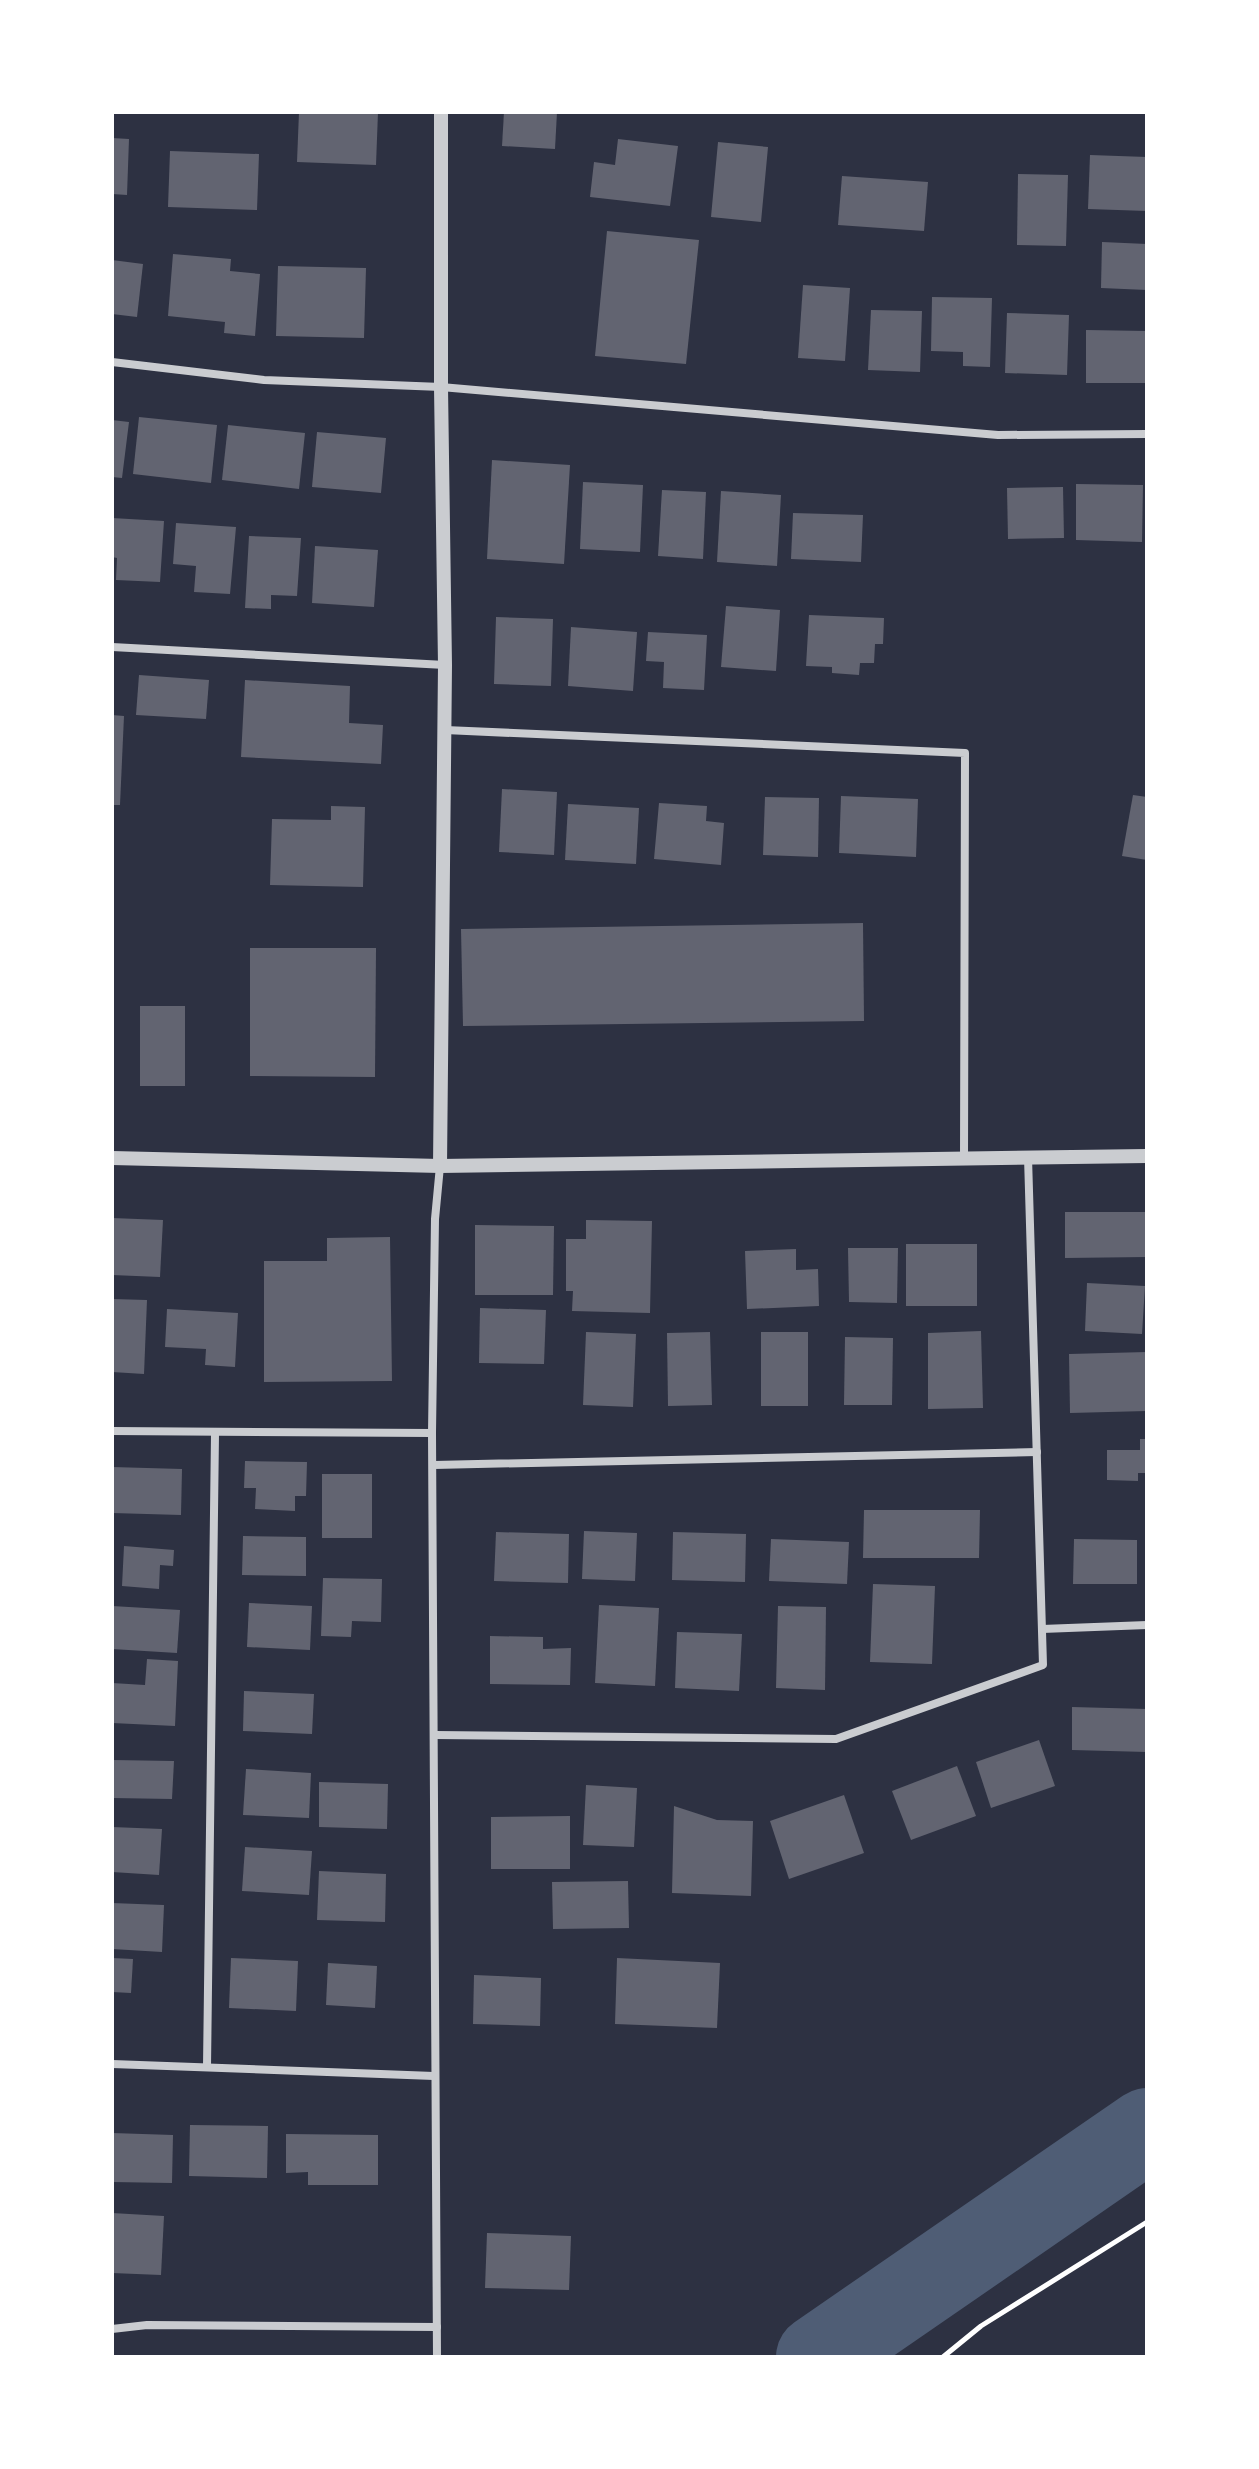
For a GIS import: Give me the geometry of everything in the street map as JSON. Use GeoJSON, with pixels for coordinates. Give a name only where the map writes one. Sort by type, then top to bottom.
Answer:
{"type":"FeatureCollection","features":[{"type":"Feature","properties":{"kind":"street"},"geometry":{"type":"LineString","coordinates":[[437,2357],[432,1433],[435,1219],[440,1166],[445,730],[441,112]]}},
{"type":"Feature","properties":{"kind":"street"},"geometry":{"type":"LineString","coordinates":[[112,362],[264,380],[441,387],[998,435],[1147,434]]}},
{"type":"Feature","properties":{"kind":"street"},"geometry":{"type":"LineString","coordinates":[[112,647],[445,665]]}},
{"type":"Feature","properties":{"kind":"street"},"geometry":{"type":"LineString","coordinates":[[445,730],[965,753],[964,1159]]}},
{"type":"Feature","properties":{"kind":"street"},"geometry":{"type":"LineString","coordinates":[[112,1158],[440,1166],[1147,1156]]}},
{"type":"Feature","properties":{"kind":"street"},"geometry":{"type":"LineString","coordinates":[[435,1735],[836,1739],[1043,1665],[1028,1157]]}},
{"type":"Feature","properties":{"kind":"street"},"geometry":{"type":"LineString","coordinates":[[112,1431],[432,1433]]}},
{"type":"Feature","properties":{"kind":"street"},"geometry":{"type":"LineString","coordinates":[[207,2067],[215,1434]]}},
{"type":"Feature","properties":{"kind":"street"},"geometry":{"type":"LineString","coordinates":[[434,1465],[1037,1452]]}},
{"type":"Feature","properties":{"kind":"street"},"geometry":{"type":"LineString","coordinates":[[1042,1629],[1147,1625]]}},
{"type":"Feature","properties":{"kind":"street"},"geometry":{"type":"LineString","coordinates":[[112,2064],[434,2076]]}},
{"type":"Feature","properties":{"kind":"street"},"geometry":{"type":"LineString","coordinates":[[112,2329],[147,2325],[437,2327]]}},
{"type":"Feature","properties":{"kind":"path"},"geometry":{"type":"LineString","coordinates":[[943,2357],[981,2326],[1147,2222]]}},
{"type":"Feature","properties":{"kind":"building"},"geometry":{"type":"Polygon","coordinates":[[[299,112],[378,112],[376,165],[297,162],[299,112]]]}},
{"type":"Feature","properties":{"kind":"building"},"geometry":{"type":"Polygon","coordinates":[[[504,112],[557,112],[555,149],[502,146],[504,112]]]}},
{"type":"Feature","properties":{"kind":"building"},"geometry":{"type":"Polygon","coordinates":[[[112,138],[129,139],[127,195],[112,194],[112,138]]]}},
{"type":"Feature","properties":{"kind":"building"},"geometry":{"type":"Polygon","coordinates":[[[618,139],[678,146],[670,206],[590,197],[594,162],[615,165],[618,139]]]}},
{"type":"Feature","properties":{"kind":"building"},"geometry":{"type":"Polygon","coordinates":[[[718,142],[768,147],[761,222],[711,217],[718,142]]]}},
{"type":"Feature","properties":{"kind":"building"},"geometry":{"type":"Polygon","coordinates":[[[170,151],[259,154],[257,210],[168,207],[170,151]]]}},
{"type":"Feature","properties":{"kind":"building"},"geometry":{"type":"Polygon","coordinates":[[[1090,155],[1147,157],[1147,211],[1088,209],[1090,155]]]}},
{"type":"Feature","properties":{"kind":"building"},"geometry":{"type":"Polygon","coordinates":[[[1018,174],[1068,175],[1066,246],[1017,245],[1018,174]]]}},
{"type":"Feature","properties":{"kind":"building"},"geometry":{"type":"Polygon","coordinates":[[[842,176],[928,182],[924,231],[838,225],[842,176]]]}},
{"type":"Feature","properties":{"kind":"building"},"geometry":{"type":"Polygon","coordinates":[[[607,231],[699,240],[686,364],[595,356],[607,231]]]}},
{"type":"Feature","properties":{"kind":"building"},"geometry":{"type":"Polygon","coordinates":[[[1102,242],[1147,244],[1147,290],[1101,288],[1102,242]]]}},
{"type":"Feature","properties":{"kind":"building"},"geometry":{"type":"Polygon","coordinates":[[[173,254],[231,259],[230,271],[260,274],[255,336],[224,333],[225,322],[168,316],[173,254]]]}},
{"type":"Feature","properties":{"kind":"building"},"geometry":{"type":"Polygon","coordinates":[[[112,260],[143,264],[137,317],[112,314],[112,260]]]}},
{"type":"Feature","properties":{"kind":"building"},"geometry":{"type":"Polygon","coordinates":[[[278,266],[366,268],[364,338],[276,336],[278,266]]]}},
{"type":"Feature","properties":{"kind":"building"},"geometry":{"type":"Polygon","coordinates":[[[803,285],[850,288],[845,361],[798,358],[803,285]]]}},
{"type":"Feature","properties":{"kind":"building"},"geometry":{"type":"Polygon","coordinates":[[[932,297],[992,298],[990,367],[963,366],[963,352],[931,351],[932,297]]]}},
{"type":"Feature","properties":{"kind":"building"},"geometry":{"type":"Polygon","coordinates":[[[871,310],[922,311],[920,372],[868,370],[871,310]]]}},
{"type":"Feature","properties":{"kind":"building"},"geometry":{"type":"Polygon","coordinates":[[[1007,313],[1069,315],[1067,375],[1005,373],[1007,313]]]}},
{"type":"Feature","properties":{"kind":"building"},"geometry":{"type":"Polygon","coordinates":[[[1086,330],[1147,331],[1147,383],[1086,383],[1086,330]]]}},
{"type":"Feature","properties":{"kind":"building"},"geometry":{"type":"Polygon","coordinates":[[[139,417],[217,425],[211,483],[133,474],[139,417]]]}},
{"type":"Feature","properties":{"kind":"building"},"geometry":{"type":"Polygon","coordinates":[[[112,420],[129,422],[122,478],[112,477],[112,420]]]}},
{"type":"Feature","properties":{"kind":"building"},"geometry":{"type":"Polygon","coordinates":[[[228,425],[305,433],[299,489],[222,480],[228,425]]]}},
{"type":"Feature","properties":{"kind":"building"},"geometry":{"type":"Polygon","coordinates":[[[317,432],[386,438],[381,493],[312,487],[317,432]]]}},
{"type":"Feature","properties":{"kind":"building"},"geometry":{"type":"Polygon","coordinates":[[[492,460],[570,465],[564,564],[487,559],[492,460]]]}},
{"type":"Feature","properties":{"kind":"building"},"geometry":{"type":"Polygon","coordinates":[[[583,482],[643,485],[640,552],[580,549],[583,482]]]}},
{"type":"Feature","properties":{"kind":"building"},"geometry":{"type":"Polygon","coordinates":[[[1076,484],[1143,485],[1142,542],[1076,540],[1076,484]]]}},
{"type":"Feature","properties":{"kind":"building"},"geometry":{"type":"Polygon","coordinates":[[[1063,487],[1064,538],[1008,539],[1007,488],[1063,487]]]}},
{"type":"Feature","properties":{"kind":"building"},"geometry":{"type":"Polygon","coordinates":[[[662,490],[706,492],[703,559],[658,556],[662,490]]]}},
{"type":"Feature","properties":{"kind":"building"},"geometry":{"type":"Polygon","coordinates":[[[721,491],[781,495],[777,566],[717,562],[721,491]]]}},
{"type":"Feature","properties":{"kind":"building"},"geometry":{"type":"Polygon","coordinates":[[[793,513],[863,515],[861,562],[791,559],[793,513]]]}},
{"type":"Feature","properties":{"kind":"building"},"geometry":{"type":"Polygon","coordinates":[[[112,518],[164,521],[160,582],[116,580],[117,558],[112,557],[112,518]]]}},
{"type":"Feature","properties":{"kind":"building"},"geometry":{"type":"Polygon","coordinates":[[[176,523],[236,527],[230,594],[194,592],[196,566],[173,564],[176,523]]]}},
{"type":"Feature","properties":{"kind":"building"},"geometry":{"type":"Polygon","coordinates":[[[249,536],[301,538],[297,596],[271,595],[271,609],[245,608],[249,536]]]}},
{"type":"Feature","properties":{"kind":"building"},"geometry":{"type":"Polygon","coordinates":[[[315,546],[378,550],[374,607],[312,603],[315,546]]]}},
{"type":"Feature","properties":{"kind":"building"},"geometry":{"type":"Polygon","coordinates":[[[726,606],[780,610],[776,671],[721,667],[726,606]]]}},
{"type":"Feature","properties":{"kind":"building"},"geometry":{"type":"Polygon","coordinates":[[[809,615],[884,618],[883,644],[875,644],[874,663],[860,663],[859,675],[832,673],[832,667],[806,666],[809,615]]]}},
{"type":"Feature","properties":{"kind":"building"},"geometry":{"type":"Polygon","coordinates":[[[496,617],[553,619],[551,686],[494,684],[496,617]]]}},
{"type":"Feature","properties":{"kind":"building"},"geometry":{"type":"Polygon","coordinates":[[[571,627],[637,632],[633,691],[568,686],[571,627]]]}},
{"type":"Feature","properties":{"kind":"building"},"geometry":{"type":"Polygon","coordinates":[[[648,632],[707,635],[704,690],[663,688],[664,662],[646,661],[648,632]]]}},
{"type":"Feature","properties":{"kind":"building"},"geometry":{"type":"Polygon","coordinates":[[[139,675],[209,680],[206,719],[136,715],[139,675]]]}},
{"type":"Feature","properties":{"kind":"building"},"geometry":{"type":"Polygon","coordinates":[[[245,680],[350,686],[349,723],[383,725],[381,764],[241,757],[245,680]]]}},
{"type":"Feature","properties":{"kind":"building"},"geometry":{"type":"Polygon","coordinates":[[[112,715],[124,716],[120,805],[112,805],[112,715]]]}},
{"type":"Feature","properties":{"kind":"building"},"geometry":{"type":"Polygon","coordinates":[[[502,789],[557,792],[554,855],[499,852],[502,789]]]}},
{"type":"Feature","properties":{"kind":"building"},"geometry":{"type":"Polygon","coordinates":[[[1133,795],[1147,797],[1147,860],[1122,856],[1133,795]]]}},
{"type":"Feature","properties":{"kind":"building"},"geometry":{"type":"Polygon","coordinates":[[[841,796],[918,799],[916,857],[839,853],[841,796]]]}},
{"type":"Feature","properties":{"kind":"building"},"geometry":{"type":"Polygon","coordinates":[[[765,797],[819,798],[818,857],[763,855],[765,797]]]}},
{"type":"Feature","properties":{"kind":"building"},"geometry":{"type":"Polygon","coordinates":[[[659,803],[707,806],[706,821],[724,823],[721,865],[654,859],[659,803]]]}},
{"type":"Feature","properties":{"kind":"building"},"geometry":{"type":"Polygon","coordinates":[[[568,804],[639,808],[636,864],[565,860],[568,804]]]}},
{"type":"Feature","properties":{"kind":"building"},"geometry":{"type":"Polygon","coordinates":[[[331,806],[365,807],[363,887],[270,885],[272,819],[331,820],[331,806]]]}},
{"type":"Feature","properties":{"kind":"building"},"geometry":{"type":"Polygon","coordinates":[[[863,923],[864,1021],[463,1026],[461,929],[863,923]]]}},
{"type":"Feature","properties":{"kind":"building"},"geometry":{"type":"Polygon","coordinates":[[[250,948],[376,948],[375,1077],[250,1076],[250,948]]]}},
{"type":"Feature","properties":{"kind":"building"},"geometry":{"type":"Polygon","coordinates":[[[140,1006],[185,1006],[185,1086],[140,1086],[140,1006]]]}},
{"type":"Feature","properties":{"kind":"building"},"geometry":{"type":"Polygon","coordinates":[[[1065,1212],[1147,1212],[1147,1257],[1065,1258],[1065,1212]]]}},
{"type":"Feature","properties":{"kind":"building"},"geometry":{"type":"Polygon","coordinates":[[[112,1218],[163,1220],[160,1277],[112,1275],[112,1218]]]}},
{"type":"Feature","properties":{"kind":"building"},"geometry":{"type":"Polygon","coordinates":[[[586,1220],[652,1221],[650,1313],[572,1311],[573,1291],[566,1291],[566,1239],[586,1239],[586,1220]]]}},
{"type":"Feature","properties":{"kind":"building"},"geometry":{"type":"Polygon","coordinates":[[[475,1225],[554,1226],[553,1295],[475,1295],[475,1225]]]}},
{"type":"Feature","properties":{"kind":"building"},"geometry":{"type":"Polygon","coordinates":[[[390,1237],[392,1381],[264,1382],[264,1261],[327,1261],[327,1238],[390,1237]]]}},
{"type":"Feature","properties":{"kind":"building"},"geometry":{"type":"Polygon","coordinates":[[[906,1244],[977,1244],[977,1306],[906,1306],[906,1244]]]}},
{"type":"Feature","properties":{"kind":"building"},"geometry":{"type":"Polygon","coordinates":[[[848,1248],[898,1248],[897,1303],[849,1302],[848,1248]]]}},
{"type":"Feature","properties":{"kind":"building"},"geometry":{"type":"Polygon","coordinates":[[[796,1249],[796,1270],[818,1269],[819,1306],[747,1309],[745,1251],[796,1249]]]}},
{"type":"Feature","properties":{"kind":"building"},"geometry":{"type":"Polygon","coordinates":[[[1087,1283],[1145,1286],[1142,1334],[1085,1331],[1087,1283]]]}},
{"type":"Feature","properties":{"kind":"building"},"geometry":{"type":"Polygon","coordinates":[[[112,1299],[147,1300],[144,1374],[112,1372],[112,1299]]]}},
{"type":"Feature","properties":{"kind":"building"},"geometry":{"type":"Polygon","coordinates":[[[480,1308],[546,1310],[544,1364],[479,1363],[480,1308]]]}},
{"type":"Feature","properties":{"kind":"building"},"geometry":{"type":"Polygon","coordinates":[[[167,1309],[238,1313],[235,1367],[205,1365],[206,1349],[165,1347],[167,1309]]]}},
{"type":"Feature","properties":{"kind":"building"},"geometry":{"type":"Polygon","coordinates":[[[981,1331],[983,1408],[928,1409],[928,1333],[981,1331]]]}},
{"type":"Feature","properties":{"kind":"building"},"geometry":{"type":"Polygon","coordinates":[[[586,1332],[636,1334],[633,1407],[583,1405],[586,1332]]]}},
{"type":"Feature","properties":{"kind":"building"},"geometry":{"type":"Polygon","coordinates":[[[710,1332],[712,1405],[668,1406],[667,1333],[710,1332]]]}},
{"type":"Feature","properties":{"kind":"building"},"geometry":{"type":"Polygon","coordinates":[[[761,1332],[808,1332],[808,1406],[761,1406],[761,1332]]]}},
{"type":"Feature","properties":{"kind":"building"},"geometry":{"type":"Polygon","coordinates":[[[845,1337],[893,1338],[892,1405],[844,1405],[845,1337]]]}},
{"type":"Feature","properties":{"kind":"building"},"geometry":{"type":"Polygon","coordinates":[[[1147,1352],[1147,1411],[1070,1413],[1069,1354],[1147,1352]]]}},
{"type":"Feature","properties":{"kind":"building"},"geometry":{"type":"Polygon","coordinates":[[[1140,1439],[1147,1439],[1147,1473],[1138,1473],[1138,1481],[1107,1480],[1107,1450],[1140,1450],[1140,1439]]]}},
{"type":"Feature","properties":{"kind":"building"},"geometry":{"type":"Polygon","coordinates":[[[245,1461],[307,1462],[306,1496],[295,1496],[295,1511],[255,1509],[256,1488],[244,1488],[245,1461]]]}},
{"type":"Feature","properties":{"kind":"building"},"geometry":{"type":"Polygon","coordinates":[[[112,1467],[182,1469],[181,1515],[112,1513],[112,1467]]]}},
{"type":"Feature","properties":{"kind":"building"},"geometry":{"type":"Polygon","coordinates":[[[322,1474],[372,1474],[372,1538],[322,1538],[322,1474]]]}},
{"type":"Feature","properties":{"kind":"building"},"geometry":{"type":"Polygon","coordinates":[[[864,1510],[980,1510],[979,1558],[863,1558],[864,1510]]]}},
{"type":"Feature","properties":{"kind":"building"},"geometry":{"type":"Polygon","coordinates":[[[584,1531],[637,1533],[635,1581],[582,1579],[584,1531]]]}},
{"type":"Feature","properties":{"kind":"building"},"geometry":{"type":"Polygon","coordinates":[[[496,1532],[569,1534],[568,1583],[494,1581],[496,1532]]]}},
{"type":"Feature","properties":{"kind":"building"},"geometry":{"type":"Polygon","coordinates":[[[673,1532],[746,1534],[745,1582],[672,1580],[673,1532]]]}},
{"type":"Feature","properties":{"kind":"building"},"geometry":{"type":"Polygon","coordinates":[[[243,1536],[306,1537],[306,1576],[242,1575],[243,1536]]]}},
{"type":"Feature","properties":{"kind":"building"},"geometry":{"type":"Polygon","coordinates":[[[771,1539],[849,1542],[847,1584],[769,1581],[771,1539]]]}},
{"type":"Feature","properties":{"kind":"building"},"geometry":{"type":"Polygon","coordinates":[[[1074,1539],[1137,1540],[1137,1584],[1073,1584],[1074,1539]]]}},
{"type":"Feature","properties":{"kind":"building"},"geometry":{"type":"Polygon","coordinates":[[[124,1546],[174,1550],[173,1566],[160,1565],[159,1589],[122,1586],[124,1546]]]}},
{"type":"Feature","properties":{"kind":"building"},"geometry":{"type":"Polygon","coordinates":[[[323,1578],[382,1579],[381,1622],[352,1621],[351,1637],[321,1636],[323,1578]]]}},
{"type":"Feature","properties":{"kind":"building"},"geometry":{"type":"Polygon","coordinates":[[[873,1584],[935,1586],[932,1664],[870,1662],[873,1584]]]}},
{"type":"Feature","properties":{"kind":"building"},"geometry":{"type":"Polygon","coordinates":[[[249,1603],[312,1606],[310,1650],[247,1647],[249,1603]]]}},
{"type":"Feature","properties":{"kind":"building"},"geometry":{"type":"Polygon","coordinates":[[[599,1605],[659,1608],[655,1686],[595,1683],[599,1605]]]}},
{"type":"Feature","properties":{"kind":"building"},"geometry":{"type":"Polygon","coordinates":[[[112,1606],[180,1610],[177,1653],[112,1649],[112,1606]]]}},
{"type":"Feature","properties":{"kind":"building"},"geometry":{"type":"Polygon","coordinates":[[[778,1606],[826,1607],[825,1690],[776,1688],[778,1606]]]}},
{"type":"Feature","properties":{"kind":"building"},"geometry":{"type":"Polygon","coordinates":[[[677,1632],[742,1634],[739,1691],[675,1688],[677,1632]]]}},
{"type":"Feature","properties":{"kind":"building"},"geometry":{"type":"Polygon","coordinates":[[[490,1636],[543,1637],[543,1649],[571,1648],[570,1685],[490,1684],[490,1636]]]}},
{"type":"Feature","properties":{"kind":"building"},"geometry":{"type":"Polygon","coordinates":[[[147,1659],[178,1661],[175,1726],[112,1723],[112,1683],[145,1685],[147,1659]]]}},
{"type":"Feature","properties":{"kind":"building"},"geometry":{"type":"Polygon","coordinates":[[[244,1691],[314,1694],[312,1734],[243,1731],[244,1691]]]}},
{"type":"Feature","properties":{"kind":"building"},"geometry":{"type":"Polygon","coordinates":[[[1072,1707],[1147,1709],[1147,1752],[1072,1750],[1072,1707]]]}},
{"type":"Feature","properties":{"kind":"building"},"geometry":{"type":"Polygon","coordinates":[[[1039,1740],[1055,1786],[991,1808],[976,1762],[1039,1740]]]}},
{"type":"Feature","properties":{"kind":"building"},"geometry":{"type":"Polygon","coordinates":[[[112,1760],[174,1761],[172,1799],[112,1798],[112,1760]]]}},
{"type":"Feature","properties":{"kind":"building"},"geometry":{"type":"Polygon","coordinates":[[[957,1766],[976,1816],[911,1840],[892,1791],[957,1766]]]}},
{"type":"Feature","properties":{"kind":"building"},"geometry":{"type":"Polygon","coordinates":[[[246,1769],[311,1773],[309,1818],[243,1815],[246,1769]]]}},
{"type":"Feature","properties":{"kind":"building"},"geometry":{"type":"Polygon","coordinates":[[[319,1782],[388,1784],[387,1829],[319,1827],[319,1782]]]}},
{"type":"Feature","properties":{"kind":"building"},"geometry":{"type":"Polygon","coordinates":[[[586,1785],[637,1788],[634,1847],[583,1845],[586,1785]]]}},
{"type":"Feature","properties":{"kind":"building"},"geometry":{"type":"Polygon","coordinates":[[[844,1795],[864,1853],[789,1879],[770,1821],[844,1795]]]}},
{"type":"Feature","properties":{"kind":"building"},"geometry":{"type":"Polygon","coordinates":[[[674,1806],[717,1820],[753,1821],[751,1896],[672,1893],[674,1806]]]}},
{"type":"Feature","properties":{"kind":"building"},"geometry":{"type":"Polygon","coordinates":[[[570,1816],[570,1869],[491,1869],[491,1817],[570,1816]]]}},
{"type":"Feature","properties":{"kind":"building"},"geometry":{"type":"Polygon","coordinates":[[[112,1827],[162,1829],[159,1875],[112,1872],[112,1827]]]}},
{"type":"Feature","properties":{"kind":"building"},"geometry":{"type":"Polygon","coordinates":[[[245,1847],[312,1851],[309,1895],[242,1891],[245,1847]]]}},
{"type":"Feature","properties":{"kind":"building"},"geometry":{"type":"Polygon","coordinates":[[[319,1871],[386,1874],[385,1922],[317,1920],[319,1871]]]}},
{"type":"Feature","properties":{"kind":"building"},"geometry":{"type":"Polygon","coordinates":[[[628,1881],[629,1928],[553,1929],[552,1882],[628,1881]]]}},
{"type":"Feature","properties":{"kind":"building"},"geometry":{"type":"Polygon","coordinates":[[[112,1903],[164,1905],[162,1952],[112,1949],[112,1903]]]}},
{"type":"Feature","properties":{"kind":"building"},"geometry":{"type":"Polygon","coordinates":[[[112,1958],[133,1959],[131,1993],[112,1992],[112,1958]]]}},
{"type":"Feature","properties":{"kind":"building"},"geometry":{"type":"Polygon","coordinates":[[[231,1958],[298,1961],[296,2011],[229,2008],[231,1958]]]}},
{"type":"Feature","properties":{"kind":"building"},"geometry":{"type":"Polygon","coordinates":[[[617,1958],[720,1963],[717,2028],[615,2024],[617,1958]]]}},
{"type":"Feature","properties":{"kind":"building"},"geometry":{"type":"Polygon","coordinates":[[[328,1963],[377,1966],[375,2008],[326,2005],[328,1963]]]}},
{"type":"Feature","properties":{"kind":"building"},"geometry":{"type":"Polygon","coordinates":[[[474,1975],[541,1978],[540,2026],[473,2024],[474,1975]]]}},
{"type":"Feature","properties":{"kind":"building"},"geometry":{"type":"Polygon","coordinates":[[[190,2125],[268,2126],[267,2178],[189,2176],[190,2125]]]}},
{"type":"Feature","properties":{"kind":"building"},"geometry":{"type":"Polygon","coordinates":[[[112,2133],[173,2135],[172,2183],[112,2182],[112,2133]]]}},
{"type":"Feature","properties":{"kind":"building"},"geometry":{"type":"Polygon","coordinates":[[[286,2134],[378,2135],[378,2185],[308,2185],[308,2172],[286,2173],[286,2134]]]}},
{"type":"Feature","properties":{"kind":"building"},"geometry":{"type":"Polygon","coordinates":[[[112,2213],[164,2216],[161,2275],[112,2273],[112,2213]]]}},
{"type":"Feature","properties":{"kind":"building"},"geometry":{"type":"Polygon","coordinates":[[[487,2233],[571,2236],[569,2290],[485,2288],[487,2233]]]}},
{"type":"Feature","properties":{"kind":"waterway"},"geometry":{"type":"LineString","coordinates":[[818,2357],[1147,2130]]}}]}
